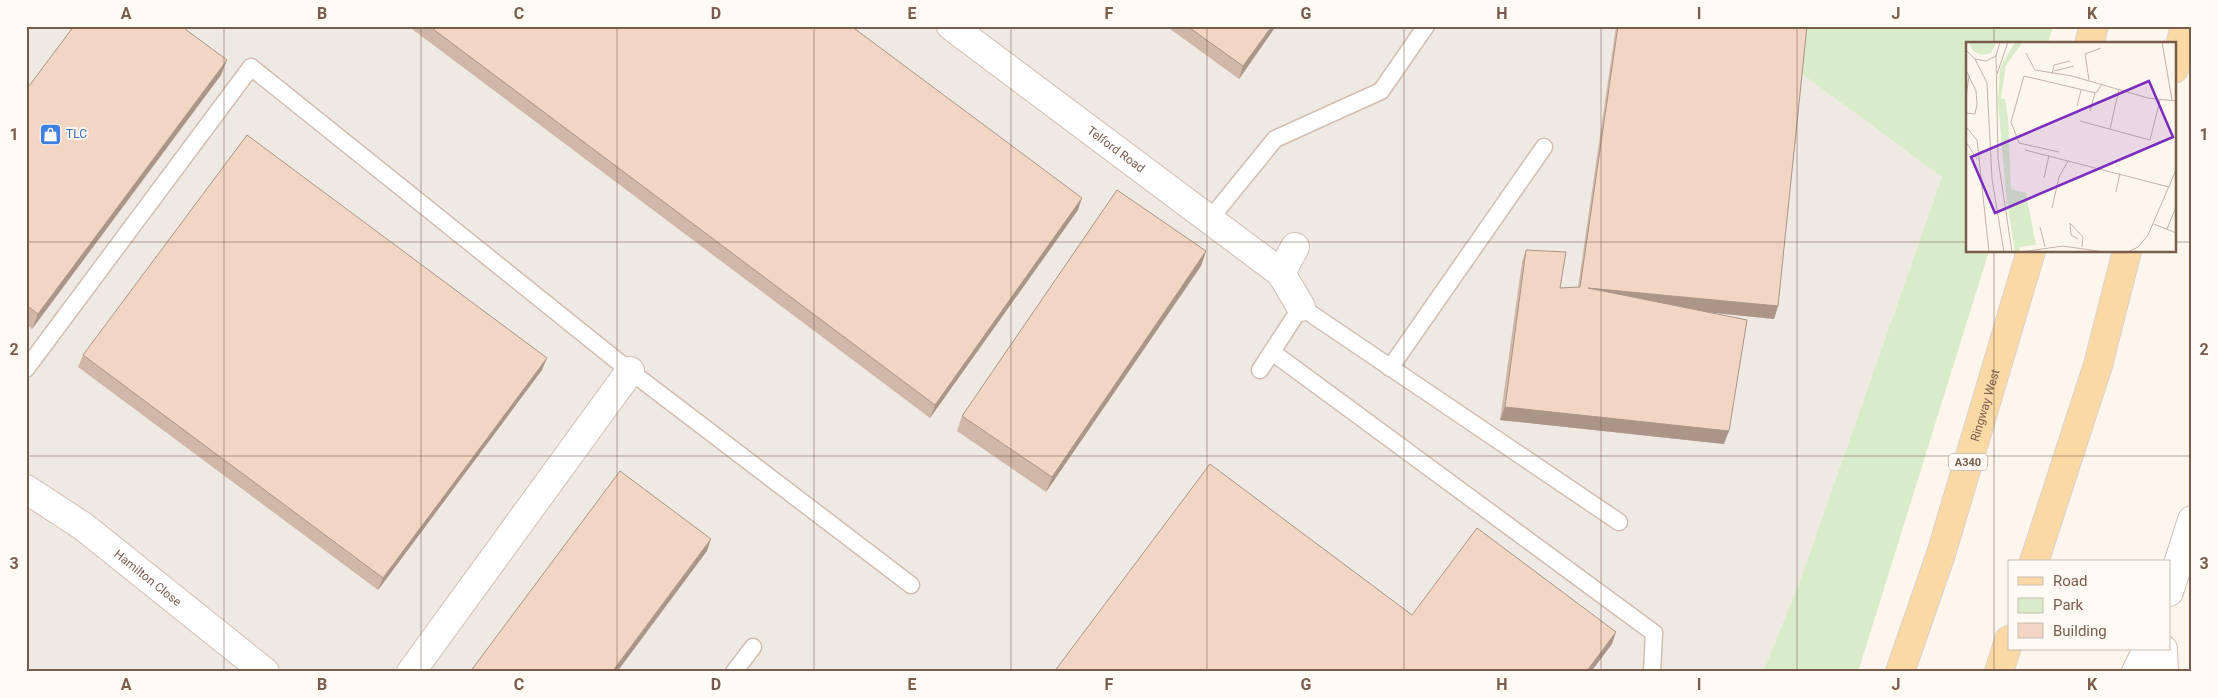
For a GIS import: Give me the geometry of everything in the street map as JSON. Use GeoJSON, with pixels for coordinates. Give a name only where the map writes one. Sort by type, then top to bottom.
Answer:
{"type":"FeatureCollection","features":[{"type":"Feature","properties":{"kind":"main road"},"geometry":{"type":"LineString","coordinates":[[2090,42],[2094,26]]}},
{"type":"Feature","properties":{"kind":"main road"},"geometry":{"type":"LineString","coordinates":[[2176,61],[2185,26]]}},
{"type":"Feature","properties":{"kind":"main road","name":"Ringway West"},"geometry":{"type":"LineString","coordinates":[[1900,672],[1941,554],[2031,252]]}},
{"type":"Feature","properties":{"kind":"main road"},"geometry":{"type":"LineString","coordinates":[[2035,560],[2098,365],[2127,252]]}},
{"type":"Feature","properties":{"kind":"main road"},"geometry":{"type":"LineString","coordinates":[[1999,672],[2008,643]]}},
{"type":"Feature","properties":{"kind":"street","name":"Telford Road"},"geometry":{"type":"LineString","coordinates":[[951,26],[1280,273],[1301,307]]}},
{"type":"Feature","properties":{"kind":"street"},"geometry":{"type":"LineString","coordinates":[[1280,273],[1294,247]]}},
{"type":"Feature","properties":{"kind":"street"},"geometry":{"type":"LineString","coordinates":[[411,672],[630,371]]}},
{"type":"Feature","properties":{"kind":"street","name":"Hamilton Close"},"geometry":{"type":"LineString","coordinates":[[26,488],[84,527],[266,672]]}},
{"type":"Feature","properties":{"kind":"street"},"geometry":{"type":"LineString","coordinates":[[2170,589],[2192,520]]}},
{"type":"Feature","properties":{"kind":"street"},"geometry":{"type":"LineString","coordinates":[[2136,672],[2147,650]]}},
{"type":"Feature","properties":{"kind":"street"},"geometry":{"type":"LineString","coordinates":[[2163,650],[2164,672]]}},
{"type":"Feature","properties":{"kind":"lane"},"geometry":{"type":"LineString","coordinates":[[1210,219],[1275,139],[1381,91],[1426,26]]}},
{"type":"Feature","properties":{"kind":"lane"},"geometry":{"type":"LineString","coordinates":[[26,369],[251,66],[630,371],[911,585]]}},
{"type":"Feature","properties":{"kind":"lane"},"geometry":{"type":"LineString","coordinates":[[1390,368],[1544,147]]}},
{"type":"Feature","properties":{"kind":"lane"},"geometry":{"type":"LineString","coordinates":[[1260,370],[1301,307],[1619,522]]}},
{"type":"Feature","properties":{"kind":"lane"},"geometry":{"type":"LineString","coordinates":[[1272,352],[1654,633],[1652,672]]}},
{"type":"Feature","properties":{"kind":"lane"},"geometry":{"type":"LineString","coordinates":[[734,672],[753,647]]}},
{"type":"Feature","properties":{"kind":"shaded area"},"geometry":{"type":"Polygon","coordinates":[[[26,26],[1802,26],[1795,69],[1942,177],[1801,578],[1763,672],[26,672],[26,26]]]}},
{"type":"Feature","properties":{"kind":"green space"},"geometry":{"type":"Polygon","coordinates":[[[1802,26],[2053,26],[2049,42],[1966,42],[1966,252],[1989,252],[1858,672],[1763,672],[1801,578],[1942,177],[1795,69],[1802,26]]]}},
{"type":"Feature","properties":{"kind":"building"},"geometry":{"type":"Polygon","coordinates":[[[74,26],[181,26],[227,60],[38,314],[26,305],[26,90],[74,26]]]}},
{"type":"Feature","properties":{"kind":"building"},"geometry":{"type":"Polygon","coordinates":[[[429,26],[851,26],[1082,198],[935,405],[429,26]]]}},
{"type":"Feature","properties":{"kind":"building"},"geometry":{"type":"Polygon","coordinates":[[[1187,26],[1272,26],[1243,66],[1187,26]]]}},
{"type":"Feature","properties":{"kind":"building"},"geometry":{"type":"Polygon","coordinates":[[[1618,26],[1807,26],[1778,306],[1588,288],[1747,320],[1729,431],[1505,407],[1526,250],[1566,252],[1560,288],[1580,287],[1618,26]]]}},
{"type":"Feature","properties":{"kind":"building"},"geometry":{"type":"Polygon","coordinates":[[[247,135],[547,358],[383,578],[83,355],[247,135]]]}},
{"type":"Feature","properties":{"kind":"building"},"geometry":{"type":"Polygon","coordinates":[[[1117,190],[1206,251],[1052,477],[962,416],[1117,190]]]}},
{"type":"Feature","properties":{"kind":"building"},"geometry":{"type":"Polygon","coordinates":[[[1210,464],[1412,615],[1477,528],[1616,632],[1586,672],[1054,672],[1210,464]]]}},
{"type":"Feature","properties":{"kind":"building"},"geometry":{"type":"Polygon","coordinates":[[[620,471],[711,539],[612,672],[470,672],[620,471]]]}},
{"type":"Feature","properties":{"kind":"place","name":"TLC"},"geometry":{"type":"Point","coordinates":[50,134]}}]}
